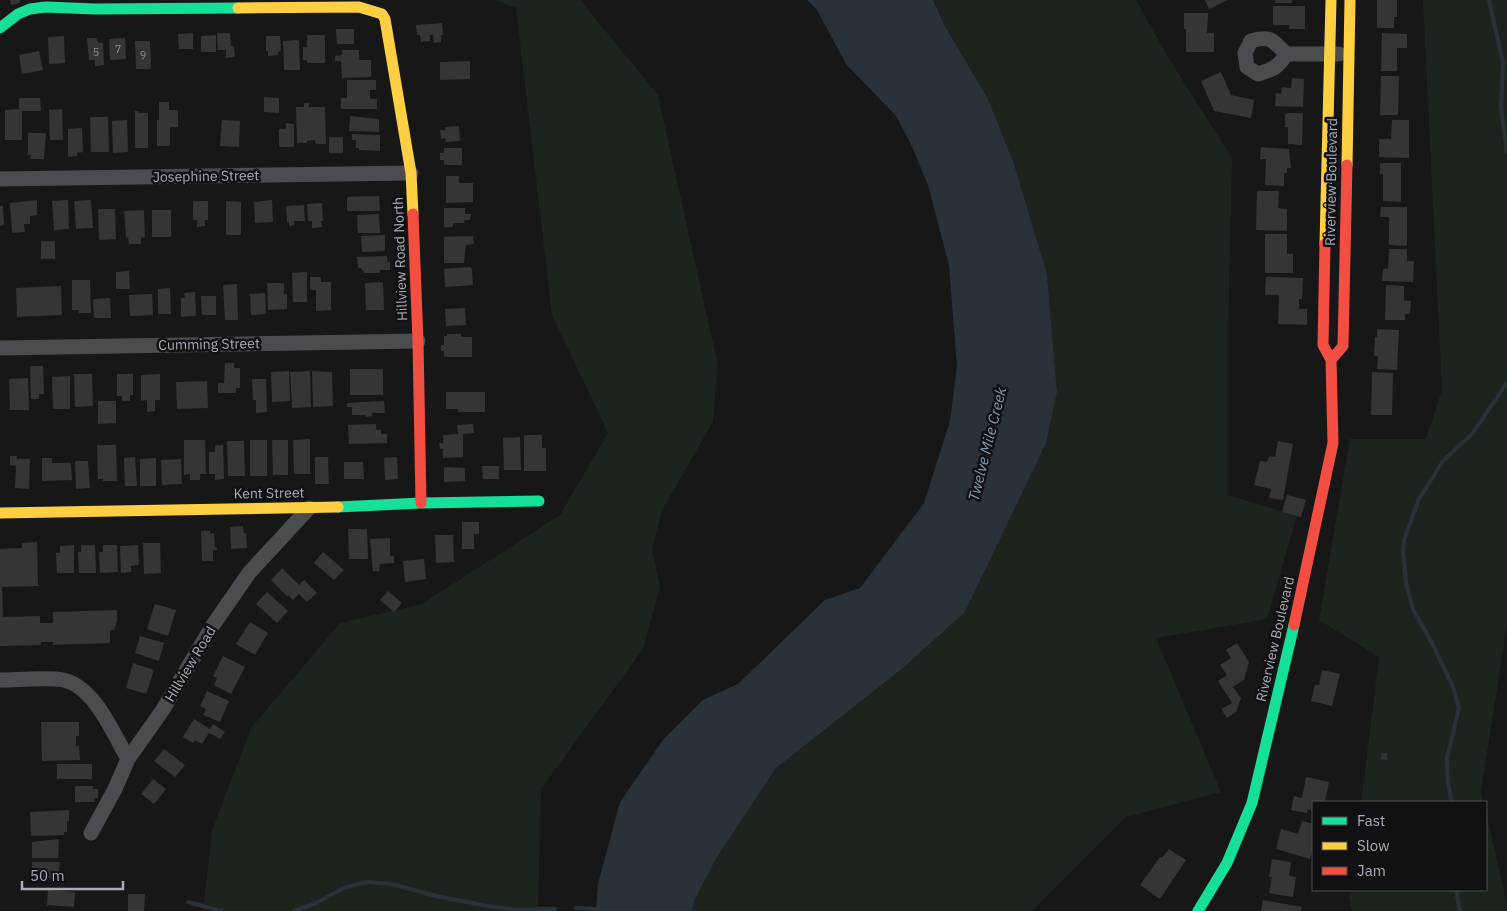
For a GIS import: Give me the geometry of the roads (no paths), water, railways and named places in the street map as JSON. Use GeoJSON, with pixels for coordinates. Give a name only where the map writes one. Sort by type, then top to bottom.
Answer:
{"type":"FeatureCollection","features":[{"type":"Feature","properties":{"kind":"street","name":"Riverview Boulevard"},"geometry":{"type":"LineString","coordinates":[[1198,911],[1227,864],[1252,803],[1292,634],[1333,443],[1331,360],[1323,345],[1331,0]]}},
{"type":"Feature","properties":{"kind":"street","name":"Riverview Boulevard"},"geometry":{"type":"LineString","coordinates":[[1331,360],[1343,346],[1350,0]]}},
{"type":"Feature","properties":{"kind":"street","name":"Hillview Road North"},"geometry":{"type":"LineString","coordinates":[[0,28],[30,9],[46,7],[95,9],[359,8],[384,16],[411,173],[418,341],[421,503]]}},
{"type":"Feature","properties":{"kind":"street"},"geometry":{"type":"LineString","coordinates":[[1286,54],[1349,55]]}},
{"type":"Feature","properties":{"kind":"street","name":"Josephine Street"},"geometry":{"type":"LineString","coordinates":[[0,179],[411,173]]}},
{"type":"Feature","properties":{"kind":"street"},"geometry":{"type":"LineString","coordinates":[[1325,238],[1345,238]]}},
{"type":"Feature","properties":{"kind":"street","name":"Cumming Street"},"geometry":{"type":"LineString","coordinates":[[0,348],[418,341]]}},
{"type":"Feature","properties":{"kind":"street","name":"Kent Street"},"geometry":{"type":"LineString","coordinates":[[0,512],[308,508],[421,503],[539,501]]}},
{"type":"Feature","properties":{"kind":"street","name":"Hillview Road"},"geometry":{"type":"LineString","coordinates":[[91,833],[115,789],[128,759],[162,711],[213,625],[249,573],[308,508]]}},
{"type":"Feature","properties":{"kind":"street"},"geometry":{"type":"LineString","coordinates":[[0,680],[61,679],[72,682],[94,701],[128,759]]}},
{"type":"Feature","properties":{"kind":"water","name":"Twelve Mile Creek"},"geometry":{"type":"Polygon","coordinates":[[[807,0],[933,0],[945,26],[988,99],[1014,164],[1047,274],[1057,392],[1046,443],[965,612],[903,668],[775,769],[716,859],[694,901],[692,911],[596,911],[598,884],[620,802],[663,740],[703,700],[738,684],[825,600],[860,588],[924,503],[950,421],[957,366],[949,265],[928,185],[910,142],[896,116],[846,64],[817,10],[807,0]]]}},
{"type":"Feature","properties":{"kind":"waterway"},"geometry":{"type":"LineString","coordinates":[[1489,0],[1503,63],[1501,108],[1507,152]]}},
{"type":"Feature","properties":{"kind":"waterway"},"geometry":{"type":"LineString","coordinates":[[1452,801],[1448,783],[1447,758],[1459,708],[1453,687],[1413,609],[1406,582],[1403,552],[1404,540],[1419,499],[1443,461],[1472,434],[1507,383]]}},
{"type":"Feature","properties":{"kind":"waterway"},"geometry":{"type":"LineString","coordinates":[[294,911],[314,904],[344,888],[366,882],[391,884],[436,896],[493,907],[555,909]]}},
{"type":"Feature","properties":{"kind":"waterway"},"geometry":{"type":"LineString","coordinates":[[1456,891],[1460,911]]}},
{"type":"Feature","properties":{"kind":"waterway"},"geometry":{"type":"LineString","coordinates":[[188,902],[221,911]]}},
{"type":"Feature","properties":{"kind":"waterway"},"geometry":{"type":"LineString","coordinates":[[576,908],[596,909]]}}]}
